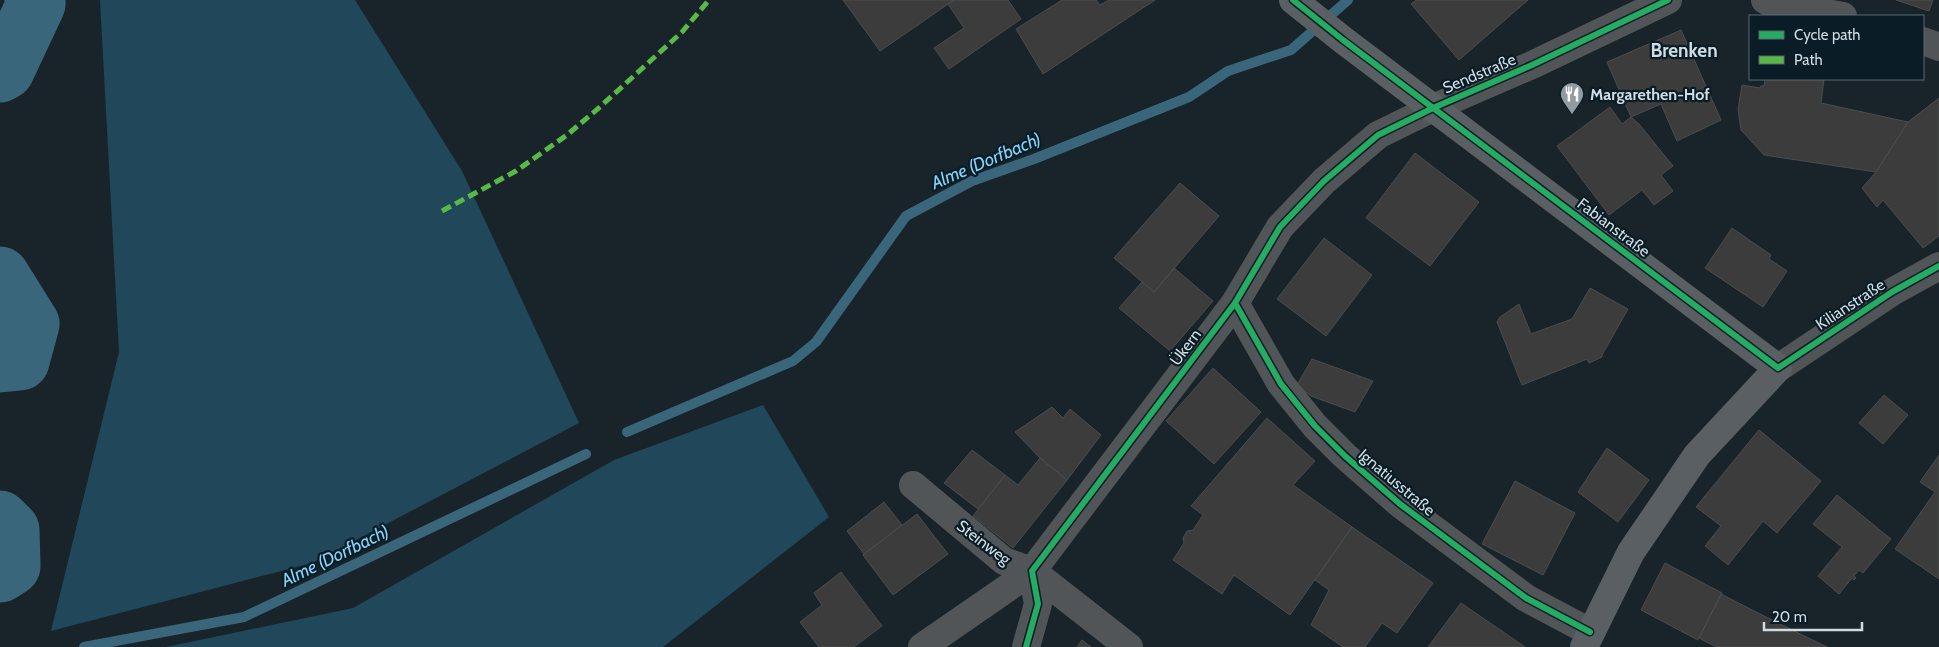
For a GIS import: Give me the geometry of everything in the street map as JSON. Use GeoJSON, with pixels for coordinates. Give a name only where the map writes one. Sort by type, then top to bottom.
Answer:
{"type":"FeatureCollection","features":[{"type":"Feature","properties":{"kind":"main road","name":"Sendstraße"},"geometry":{"type":"LineString","coordinates":[[1293,0],[1433,108]]}},
{"type":"Feature","properties":{"kind":"main road","name":"Fabianstraße"},"geometry":{"type":"LineString","coordinates":[[1433,108],[1778,368]]}},
{"type":"Feature","properties":{"kind":"main road","name":"Kilianstraße"},"geometry":{"type":"LineString","coordinates":[[1587,640],[1631,552],[1697,455],[1778,368]]}},
{"type":"Feature","properties":{"kind":"street","name":"Sendstraße"},"geometry":{"type":"LineString","coordinates":[[1433,108],[1532,65],[1668,0]]}},
{"type":"Feature","properties":{"kind":"street"},"geometry":{"type":"LineString","coordinates":[[1765,0],[1770,3],[1837,15]]}},
{"type":"Feature","properties":{"kind":"street"},"geometry":{"type":"LineString","coordinates":[[1924,41],[1939,47]]}},
{"type":"Feature","properties":{"kind":"street","name":"Ükern"},"geometry":{"type":"LineString","coordinates":[[922,647],[1032,571],[1235,304],[1280,227],[1324,181],[1378,135],[1433,108]]}},
{"type":"Feature","properties":{"kind":"street","name":"Kilianstraße"},"geometry":{"type":"LineString","coordinates":[[1778,368],[1892,292],[1939,266]]}},
{"type":"Feature","properties":{"kind":"street","name":"Ignatiusstraße"},"geometry":{"type":"LineString","coordinates":[[1235,304],[1281,384],[1315,426],[1345,456],[1400,504],[1526,598],[1587,640]]}},
{"type":"Feature","properties":{"kind":"street","name":"Steinweg"},"geometry":{"type":"LineString","coordinates":[[913,485],[1004,561],[1032,571],[1129,647]]}},
{"type":"Feature","properties":{"kind":"street"},"geometry":{"type":"LineString","coordinates":[[1026,647],[1038,604],[1032,571]]}},
{"type":"Feature","properties":{"kind":"shaded area"},"geometry":{"type":"Polygon","coordinates":[[[100,0],[355,0],[462,171],[579,423],[312,563],[51,631],[119,352],[100,0]]]}},
{"type":"Feature","properties":{"kind":"shaded area"},"geometry":{"type":"Polygon","coordinates":[[[763,405],[829,517],[663,647],[166,647],[353,608],[614,460],[763,405]]]}},
{"type":"Feature","properties":{"kind":"building"},"geometry":{"type":"Polygon","coordinates":[[[843,0],[954,0],[880,51],[843,0]]]}},
{"type":"Feature","properties":{"kind":"building"},"geometry":{"type":"Polygon","coordinates":[[[954,0],[1008,0],[1021,19],[949,69],[934,48],[964,28],[948,4],[954,0]]]}},
{"type":"Feature","properties":{"kind":"building"},"geometry":{"type":"Polygon","coordinates":[[[1062,0],[1096,0],[1100,5],[1109,0],[1155,0],[1043,74],[1016,29],[1062,0]]]}},
{"type":"Feature","properties":{"kind":"building"},"geometry":{"type":"Polygon","coordinates":[[[1416,0],[1528,0],[1459,60],[1411,4],[1416,0]]]}},
{"type":"Feature","properties":{"kind":"building"},"geometry":{"type":"Polygon","coordinates":[[[1896,0],[1933,0],[1929,11],[1896,0]]]}},
{"type":"Feature","properties":{"kind":"building"},"geometry":{"type":"Polygon","coordinates":[[[1681,30],[1721,120],[1677,141],[1661,104],[1631,117],[1607,62],[1681,30]]]}},
{"type":"Feature","properties":{"kind":"building"},"geometry":{"type":"Polygon","coordinates":[[[1765,80],[1824,80],[1821,103],[1908,122],[1876,172],[1764,155],[1741,130],[1738,109],[1742,85],[1760,88],[1764,86],[1765,80]]]}},
{"type":"Feature","properties":{"kind":"building"},"geometry":{"type":"Polygon","coordinates":[[[1939,98],[1939,236],[1923,248],[1883,200],[1877,207],[1862,188],[1876,172],[1908,122],[1939,98]]]}},
{"type":"Feature","properties":{"kind":"building"},"geometry":{"type":"Polygon","coordinates":[[[1610,107],[1622,124],[1631,117],[1639,124],[1673,166],[1661,175],[1673,191],[1654,205],[1642,190],[1609,215],[1557,146],[1610,107]]]}},
{"type":"Feature","properties":{"kind":"building"},"geometry":{"type":"Polygon","coordinates":[[[1415,153],[1479,202],[1430,266],[1366,218],[1415,153]]]}},
{"type":"Feature","properties":{"kind":"building"},"geometry":{"type":"Polygon","coordinates":[[[1180,183],[1219,216],[1154,292],[1114,258],[1180,183]]]}},
{"type":"Feature","properties":{"kind":"building"},"geometry":{"type":"Polygon","coordinates":[[[1732,228],[1771,255],[1769,259],[1787,271],[1763,307],[1705,268],[1732,228]]]}},
{"type":"Feature","properties":{"kind":"building"},"geometry":{"type":"Polygon","coordinates":[[[1324,238],[1372,275],[1326,336],[1277,299],[1324,238]]]}},
{"type":"Feature","properties":{"kind":"building"},"geometry":{"type":"Polygon","coordinates":[[[1174,268],[1213,301],[1170,351],[1119,308],[1142,282],[1154,292],[1174,268]]]}},
{"type":"Feature","properties":{"kind":"building"},"geometry":{"type":"Polygon","coordinates":[[[1590,288],[1628,309],[1602,357],[1589,363],[1587,359],[1522,385],[1497,322],[1500,317],[1519,304],[1531,334],[1572,319],[1590,288]]]}},
{"type":"Feature","properties":{"kind":"building"},"geometry":{"type":"Polygon","coordinates":[[[1312,359],[1373,381],[1355,412],[1311,396],[1297,385],[1312,359]]]}},
{"type":"Feature","properties":{"kind":"building"},"geometry":{"type":"Polygon","coordinates":[[[1213,368],[1261,412],[1214,464],[1166,421],[1213,368]]]}},
{"type":"Feature","properties":{"kind":"building"},"geometry":{"type":"Polygon","coordinates":[[[1884,395],[1908,415],[1883,444],[1859,423],[1884,395]]]}},
{"type":"Feature","properties":{"kind":"building"},"geometry":{"type":"Polygon","coordinates":[[[1052,407],[1063,418],[1070,409],[1101,435],[1067,480],[1040,458],[1015,432],[1052,407]]]}},
{"type":"Feature","properties":{"kind":"building"},"geometry":{"type":"Polygon","coordinates":[[[1267,418],[1315,461],[1293,485],[1352,527],[1290,615],[1234,575],[1222,594],[1173,560],[1184,543],[1183,538],[1187,531],[1193,530],[1203,515],[1191,506],[1267,418]]]}},
{"type":"Feature","properties":{"kind":"building"},"geometry":{"type":"Polygon","coordinates":[[[1759,430],[1821,481],[1777,533],[1763,521],[1728,565],[1705,546],[1721,526],[1696,507],[1759,430]]]}},
{"type":"Feature","properties":{"kind":"building"},"geometry":{"type":"Polygon","coordinates":[[[1607,448],[1649,480],[1618,522],[1578,492],[1607,448]]]}},
{"type":"Feature","properties":{"kind":"building"},"geometry":{"type":"Polygon","coordinates":[[[972,450],[1005,475],[978,509],[944,483],[972,450]]]}},
{"type":"Feature","properties":{"kind":"building"},"geometry":{"type":"Polygon","coordinates":[[[1939,455],[1939,579],[1895,549],[1935,492],[1920,482],[1939,455]]]}},
{"type":"Feature","properties":{"kind":"building"},"geometry":{"type":"Polygon","coordinates":[[[1040,458],[1067,480],[1013,548],[973,516],[1005,475],[1018,485],[1040,458]]]}},
{"type":"Feature","properties":{"kind":"building"},"geometry":{"type":"Polygon","coordinates":[[[1515,481],[1575,513],[1543,575],[1482,544],[1515,481]]]}},
{"type":"Feature","properties":{"kind":"building"},"geometry":{"type":"Polygon","coordinates":[[[1837,495],[1891,539],[1863,573],[1859,570],[1854,576],[1856,578],[1854,580],[1852,578],[1839,594],[1818,576],[1842,547],[1813,524],[1837,495]]]}},
{"type":"Feature","properties":{"kind":"building"},"geometry":{"type":"Polygon","coordinates":[[[884,502],[902,525],[864,554],[847,531],[884,502]]]}},
{"type":"Feature","properties":{"kind":"building"},"geometry":{"type":"Polygon","coordinates":[[[917,514],[948,554],[893,595],[863,555],[917,514]]]}},
{"type":"Feature","properties":{"kind":"building"},"geometry":{"type":"Polygon","coordinates":[[[1352,527],[1433,583],[1397,633],[1382,623],[1365,647],[1343,647],[1311,625],[1329,590],[1315,580],[1352,527]]]}},
{"type":"Feature","properties":{"kind":"building"},"geometry":{"type":"Polygon","coordinates":[[[1665,563],[1722,593],[1698,640],[1641,610],[1665,563]]]}},
{"type":"Feature","properties":{"kind":"building"},"geometry":{"type":"Polygon","coordinates":[[[841,572],[882,626],[854,647],[819,647],[800,622],[822,605],[814,593],[841,572]]]}},
{"type":"Feature","properties":{"kind":"building"},"geometry":{"type":"Polygon","coordinates":[[[1721,594],[1827,647],[1716,647],[1699,638],[1721,594]]]}},
{"type":"Feature","properties":{"kind":"building"},"geometry":{"type":"Polygon","coordinates":[[[1461,603],[1525,647],[1428,647],[1461,603]]]}},
{"type":"Feature","properties":{"kind":"building"},"geometry":{"type":"Polygon","coordinates":[[[1082,640],[1091,647],[1077,647],[1082,640]]]}},
{"type":"Feature","properties":{"kind":"waterway"},"geometry":{"type":"LineString","coordinates":[[0,73],[5,70],[36,4],[34,0]]}},
{"type":"Feature","properties":{"kind":"waterway","name":"Alme (Dorfbach)"},"geometry":{"type":"LineString","coordinates":[[627,432],[793,361],[816,342],[906,216],[972,181],[1034,159],[1189,97],[1228,71],[1291,50],[1348,0]]}},
{"type":"Feature","properties":{"kind":"waterway"},"geometry":{"type":"LineString","coordinates":[[0,276],[30,324],[20,361],[0,363]]}},
{"type":"Feature","properties":{"kind":"waterway","name":"Alme (Dorfbach)"},"geometry":{"type":"LineString","coordinates":[[84,647],[244,617],[586,454]]}},
{"type":"Feature","properties":{"kind":"waterway"},"geometry":{"type":"LineString","coordinates":[[0,520],[10,530],[11,566],[0,573]]}},
{"type":"Feature","properties":{"kind":"marked path"},"geometry":{"type":"LineString","coordinates":[[442,211],[516,171],[567,135],[682,32],[709,0]]}},
{"type":"Feature","properties":{"kind":"cycle path"},"geometry":{"type":"LineString","coordinates":[[1293,0],[1343,40],[1778,368],[1892,292],[1939,266]]}},
{"type":"Feature","properties":{"kind":"cycle path"},"geometry":{"type":"LineString","coordinates":[[1026,647],[1038,604],[1032,571],[1235,303],[1280,227],[1324,181],[1378,135],[1433,108],[1532,65],[1668,0]]}},
{"type":"Feature","properties":{"kind":"cycle path"},"geometry":{"type":"LineString","coordinates":[[1235,303],[1281,384],[1315,426],[1345,456],[1400,504],[1526,598],[1590,632]]}},
{"type":"Feature","properties":{"kind":"place","name":"Margarethen-Hof"},"geometry":{"type":"Point","coordinates":[1572,115]}},
{"type":"Feature","properties":{"kind":"district","name":"Brenken"},"geometry":{"type":"Point","coordinates":[1684,50]}}]}
